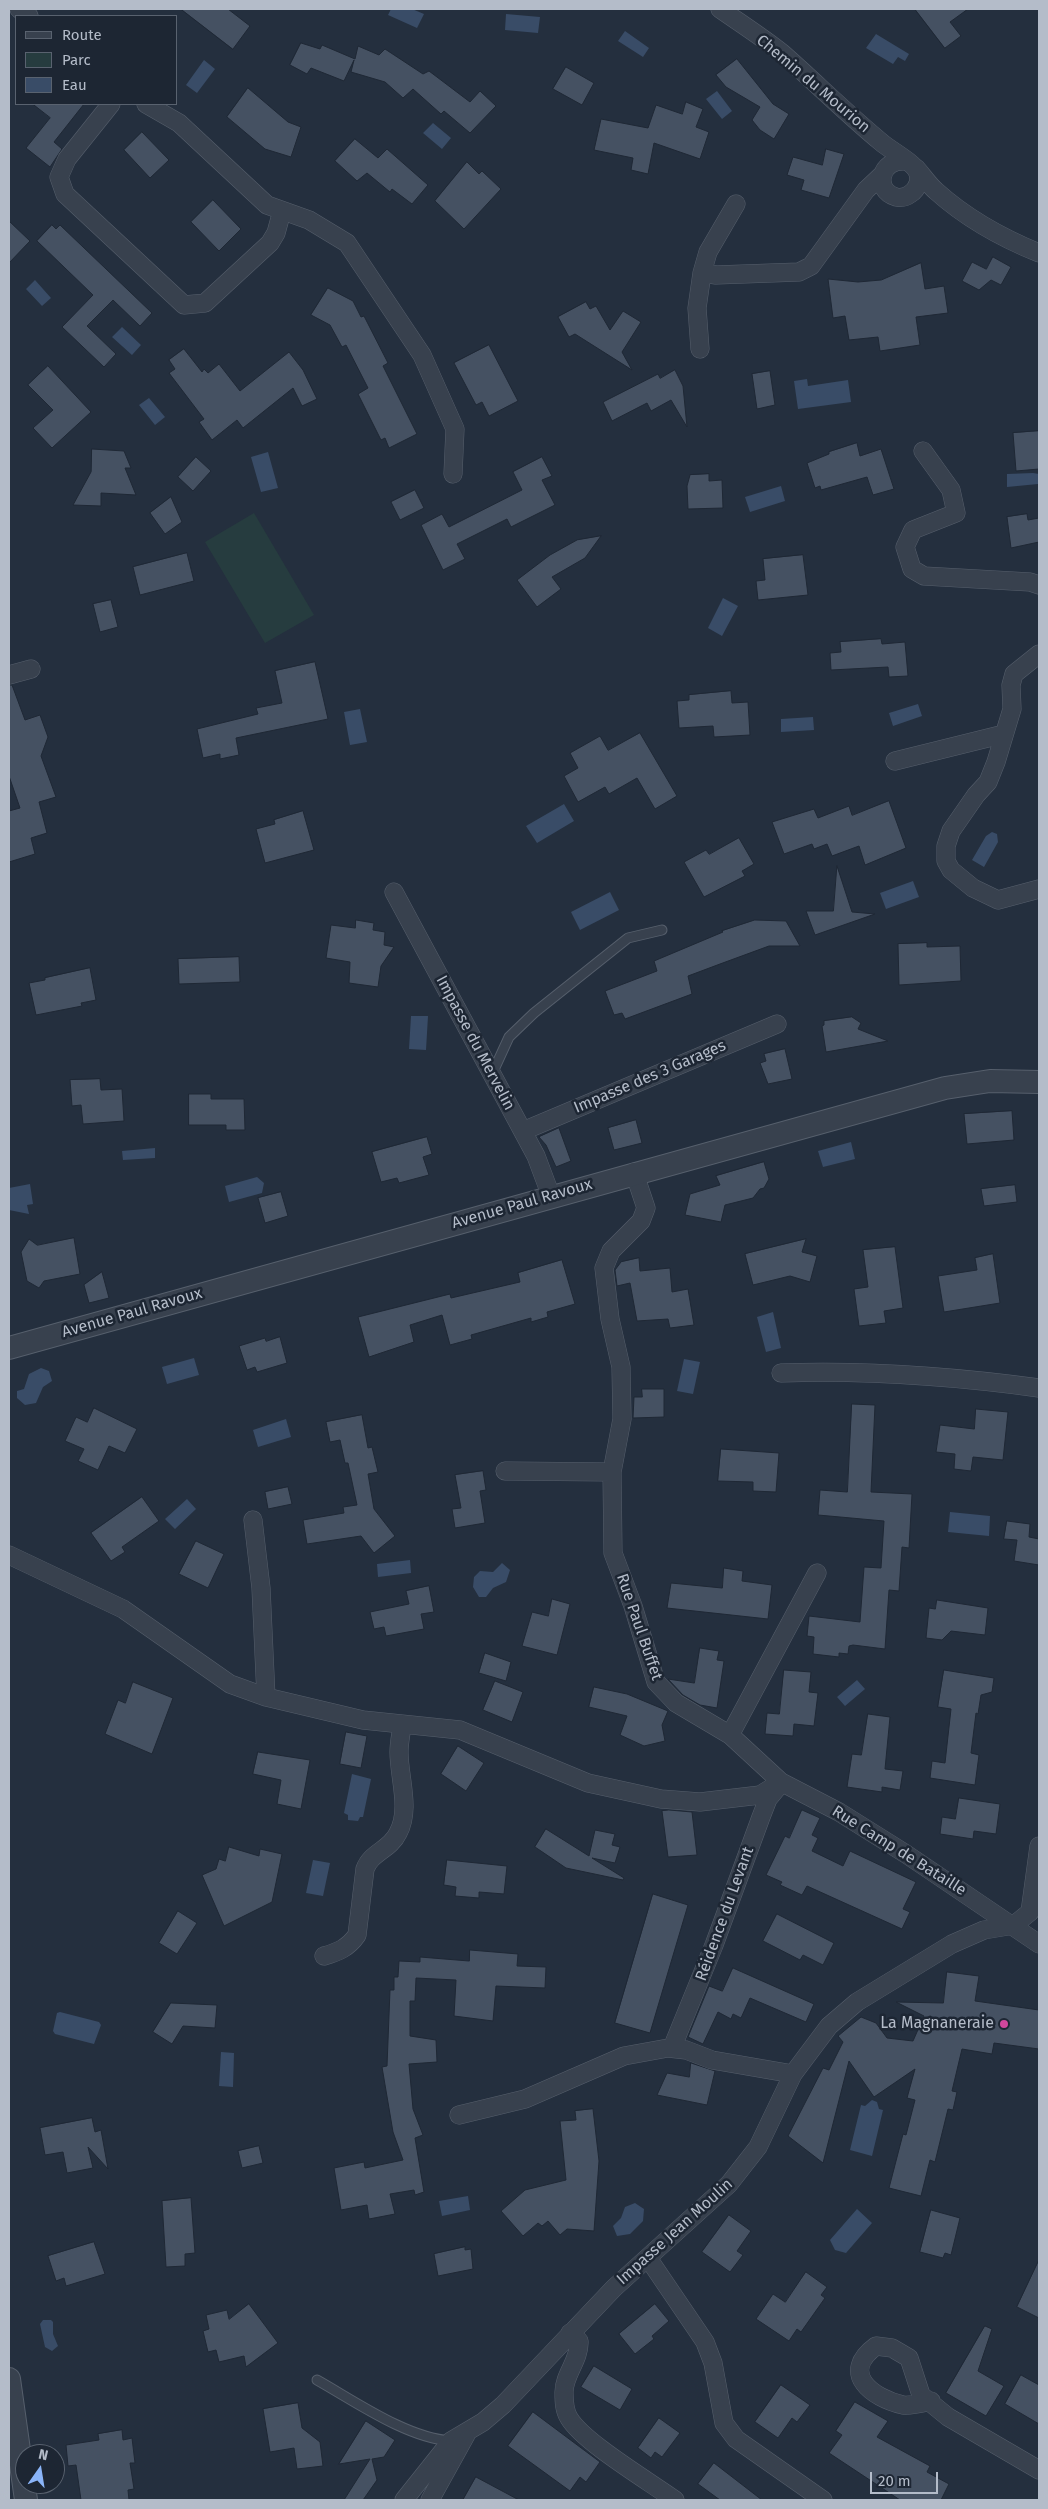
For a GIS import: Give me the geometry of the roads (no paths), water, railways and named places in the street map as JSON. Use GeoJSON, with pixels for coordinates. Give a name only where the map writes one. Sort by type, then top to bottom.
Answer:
{"type":"FeatureCollection","features":[{"type":"Feature","properties":{"kind":"street","name":"Chemin du Mourion"},"geometry":{"type":"LineString","coordinates":[[720,9],[780,52],[882,142],[910,164],[934,190],[1001,237],[1039,253]]}},
{"type":"Feature","properties":{"kind":"street"},"geometry":{"type":"LineString","coordinates":[[110,105],[67,159],[59,177],[65,194],[184,305],[205,303],[270,243],[276,233],[282,211]]}},
{"type":"Feature","properties":{"kind":"street"},"geometry":{"type":"LineString","coordinates":[[148,105],[179,123],[267,205],[309,220],[347,243],[416,347],[455,428],[453,474]]}},
{"type":"Feature","properties":{"kind":"street","name":"Chemin du Mourion"},"geometry":{"type":"LineString","coordinates":[[881,180],[886,149],[882,142]]}},
{"type":"Feature","properties":{"kind":"street"},"geometry":{"type":"LineString","coordinates":[[702,273],[716,275],[799,272],[811,266],[894,162],[910,164],[919,178],[916,188],[912,193],[902,197],[896,197],[881,180]]}},
{"type":"Feature","properties":{"kind":"street","name":"Chemin du Mourion"},"geometry":{"type":"LineString","coordinates":[[916,188],[926,187],[934,190]]}},
{"type":"Feature","properties":{"kind":"street"},"geometry":{"type":"LineString","coordinates":[[700,349],[697,308],[702,273],[708,252],[736,204]]}},
{"type":"Feature","properties":{"kind":"street"},"geometry":{"type":"LineString","coordinates":[[923,451],[951,490],[956,513],[913,530],[906,547],[912,569],[924,576],[1030,582],[1039,585]]}},
{"type":"Feature","properties":{"kind":"street"},"geometry":{"type":"LineString","coordinates":[[1039,654],[1014,674],[1012,709],[996,762],[988,782],[976,795],[950,831],[946,846],[946,861],[951,870],[973,888],[998,900],[1039,890]]}},
{"type":"Feature","properties":{"kind":"street"},"geometry":{"type":"LineString","coordinates":[[9,675],[31,669]]}},
{"type":"Feature","properties":{"kind":"street"},"geometry":{"type":"LineString","coordinates":[[896,761],[1004,734]]}},
{"type":"Feature","properties":{"kind":"street","name":"Impasse du Mervelin"},"geometry":{"type":"LineString","coordinates":[[394,892],[536,1156],[551,1196]]}},
{"type":"Feature","properties":{"kind":"street","name":"Impasse des 3 Garages"},"geometry":{"type":"LineString","coordinates":[[523,1131],[777,1024]]}},
{"type":"Feature","properties":{"kind":"street","name":"Avenue Paul Ravoux"},"geometry":{"type":"LineString","coordinates":[[9,1348],[634,1172],[945,1088],[990,1081],[1039,1082]]}},
{"type":"Feature","properties":{"kind":"street","name":"Rue Paul Buffet"},"geometry":{"type":"LineString","coordinates":[[634,1172],[646,1208],[641,1221],[611,1251],[604,1268],[610,1318],[621,1367],[622,1419],[612,1472],[614,1553],[633,1606],[656,1682],[676,1703],[730,1735],[781,1782]]}},
{"type":"Feature","properties":{"kind":"street"},"geometry":{"type":"LineString","coordinates":[[781,1373],[868,1372],[981,1380],[1039,1388]]}},
{"type":"Feature","properties":{"kind":"street"},"geometry":{"type":"LineString","coordinates":[[505,1472],[612,1472]]}},
{"type":"Feature","properties":{"kind":"street"},"geometry":{"type":"LineString","coordinates":[[253,1520],[261,1588],[266,1697]]}},
{"type":"Feature","properties":{"kind":"street"},"geometry":{"type":"LineString","coordinates":[[9,1555],[70,1582],[122,1609],[230,1684],[266,1697],[363,1720],[460,1730],[588,1783],[661,1800],[700,1802],[760,1795],[781,1782]]}},
{"type":"Feature","properties":{"kind":"street"},"geometry":{"type":"LineString","coordinates":[[730,1735],[817,1573]]}},
{"type":"Feature","properties":{"kind":"street"},"geometry":{"type":"LineString","coordinates":[[324,1956],[340,1951],[351,1944],[357,1935],[365,1869],[368,1860],[390,1846],[399,1833],[404,1799],[399,1752],[402,1725]]}},
{"type":"Feature","properties":{"kind":"street","name":"Rue Camp de Bataille"},"geometry":{"type":"LineString","coordinates":[[781,1782],[848,1818],[1014,1925],[1039,1944]]}},
{"type":"Feature","properties":{"kind":"street","name":"Réidence du Levant"},"geometry":{"type":"LineString","coordinates":[[672,2048],[695,1996],[764,1808],[781,1782]]}},
{"type":"Feature","properties":{"kind":"street"},"geometry":{"type":"LineString","coordinates":[[1014,1925],[1030,1912],[1039,1846]]}},
{"type":"Feature","properties":{"kind":"street","name":"Impasse Jean Moulin"},"geometry":{"type":"LineString","coordinates":[[404,2500],[452,2441],[483,2422],[503,2405],[614,2288],[729,2184],[758,2147],[793,2074],[829,2026],[857,2002],[952,1944],[984,1930],[1014,1925]]}},
{"type":"Feature","properties":{"kind":"street"},"geometry":{"type":"LineString","coordinates":[[459,2115],[525,2099],[624,2056],[672,2048],[686,2050],[712,2060],[793,2074]]}},
{"type":"Feature","properties":{"kind":"street"},"geometry":{"type":"LineString","coordinates":[[648,2258],[705,2342],[713,2363],[724,2423],[736,2439],[823,2500]]}},
{"type":"Feature","properties":{"kind":"street"},"geometry":{"type":"LineString","coordinates":[[570,2333],[579,2341],[580,2350],[564,2390],[564,2407],[569,2418],[582,2434],[675,2500]]}},
{"type":"Feature","properties":{"kind":"street"},"geometry":{"type":"LineString","coordinates":[[9,2380],[26,2500]]}},
{"type":"Feature","properties":{"kind":"street"},"geometry":{"type":"LineString","coordinates":[[931,2401],[948,2417],[1039,2470]]}},
{"type":"Feature","properties":{"kind":"street"},"geometry":{"type":"LineString","coordinates":[[430,2500],[468,2430]]}},
{"type":"Feature","properties":{"kind":"lane"},"geometry":{"type":"LineString","coordinates":[[492,1074],[509,1037],[534,1013],[628,938],[662,930]]}},
{"type":"Feature","properties":{"kind":"lane"},"geometry":{"type":"LineString","coordinates":[[317,2380],[407,2429],[433,2440],[452,2441]]}},
{"type":"Feature","properties":{"kind":"water"},"geometry":{"type":"Polygon","coordinates":[[[391,9],[412,9],[424,14],[417,28],[388,15],[391,9]]]}},
{"type":"Feature","properties":{"kind":"water"},"geometry":{"type":"Polygon","coordinates":[[[506,14],[540,17],[538,33],[505,30],[506,14]]]}},
{"type":"Feature","properties":{"kind":"water"},"geometry":{"type":"Polygon","coordinates":[[[625,31],[649,48],[643,57],[618,41],[625,31]]]}},
{"type":"Feature","properties":{"kind":"water"},"geometry":{"type":"Polygon","coordinates":[[[876,34],[909,54],[905,61],[898,57],[893,64],[866,48],[876,34]]]}},
{"type":"Feature","properties":{"kind":"water"},"geometry":{"type":"Polygon","coordinates":[[[204,60],[215,69],[197,93],[186,85],[204,60]]]}},
{"type":"Feature","properties":{"kind":"water"},"geometry":{"type":"Polygon","coordinates":[[[717,91],[732,111],[722,119],[706,99],[717,91]]]}},
{"type":"Feature","properties":{"kind":"water"},"geometry":{"type":"Polygon","coordinates":[[[433,123],[451,138],[442,149],[423,133],[433,123]]]}},
{"type":"Feature","properties":{"kind":"water"},"geometry":{"type":"Polygon","coordinates":[[[35,280],[51,298],[42,306],[26,289],[35,280]]]}},
{"type":"Feature","properties":{"kind":"water"},"geometry":{"type":"Polygon","coordinates":[[[122,327],[141,345],[132,355],[112,337],[122,327]]]}},
{"type":"Feature","properties":{"kind":"water"},"geometry":{"type":"Polygon","coordinates":[[[807,379],[808,386],[848,380],[851,402],[798,409],[794,381],[807,379]]]}},
{"type":"Feature","properties":{"kind":"water"},"geometry":{"type":"Polygon","coordinates":[[[149,398],[165,417],[155,425],[139,405],[149,398]]]}},
{"type":"Feature","properties":{"kind":"water"},"geometry":{"type":"Polygon","coordinates":[[[268,452],[278,488],[261,492],[251,457],[268,452]]]}},
{"type":"Feature","properties":{"kind":"water"},"geometry":{"type":"Polygon","coordinates":[[[1007,474],[1039,474],[1038,484],[1007,487],[1007,474]]]}},
{"type":"Feature","properties":{"kind":"water"},"geometry":{"type":"Polygon","coordinates":[[[781,486],[785,501],[750,512],[745,497],[781,486]]]}},
{"type":"Feature","properties":{"kind":"water"},"geometry":{"type":"Polygon","coordinates":[[[723,598],[738,606],[722,636],[708,628],[723,598]]]}},
{"type":"Feature","properties":{"kind":"water"},"geometry":{"type":"Polygon","coordinates":[[[918,704],[922,716],[893,726],[889,713],[918,704]]]}},
{"type":"Feature","properties":{"kind":"water"},"geometry":{"type":"Polygon","coordinates":[[[360,709],[367,742],[350,745],[344,712],[360,709]]]}},
{"type":"Feature","properties":{"kind":"water"},"geometry":{"type":"Polygon","coordinates":[[[813,717],[814,730],[781,732],[781,719],[813,717]]]}},
{"type":"Feature","properties":{"kind":"water"},"geometry":{"type":"Polygon","coordinates":[[[564,804],[574,821],[537,843],[526,826],[564,804]]]}},
{"type":"Feature","properties":{"kind":"water"},"geometry":{"type":"Polygon","coordinates":[[[992,832],[997,834],[998,842],[984,867],[972,860],[986,836],[992,832]]]}},
{"type":"Feature","properties":{"kind":"water"},"geometry":{"type":"Polygon","coordinates":[[[913,881],[919,897],[886,909],[880,893],[913,881]]]}},
{"type":"Feature","properties":{"kind":"water"},"geometry":{"type":"Polygon","coordinates":[[[610,892],[619,910],[580,930],[571,912],[610,892]]]}},
{"type":"Feature","properties":{"kind":"water"},"geometry":{"type":"Polygon","coordinates":[[[411,1016],[428,1016],[426,1050],[409,1049],[411,1016]]]}},
{"type":"Feature","properties":{"kind":"water"},"geometry":{"type":"Polygon","coordinates":[[[851,1142],[855,1159],[823,1167],[818,1151],[851,1142]]]}},
{"type":"Feature","properties":{"kind":"water"},"geometry":{"type":"Polygon","coordinates":[[[155,1148],[155,1158],[123,1160],[122,1151],[155,1148]]]}},
{"type":"Feature","properties":{"kind":"water"},"geometry":{"type":"Polygon","coordinates":[[[257,1177],[264,1183],[262,1193],[229,1202],[225,1186],[257,1177]]]}},
{"type":"Feature","properties":{"kind":"water"},"geometry":{"type":"Polygon","coordinates":[[[30,1184],[33,1204],[27,1205],[29,1214],[9,1210],[9,1188],[30,1184]]]}},
{"type":"Feature","properties":{"kind":"water"},"geometry":{"type":"Polygon","coordinates":[[[773,1312],[781,1348],[766,1352],[757,1317],[773,1312]]]}},
{"type":"Feature","properties":{"kind":"water"},"geometry":{"type":"Polygon","coordinates":[[[194,1358],[199,1375],[167,1384],[162,1367],[194,1358]]]}},
{"type":"Feature","properties":{"kind":"water"},"geometry":{"type":"Polygon","coordinates":[[[684,1359],[700,1362],[693,1394],[677,1391],[684,1359]]]}},
{"type":"Feature","properties":{"kind":"water"},"geometry":{"type":"Polygon","coordinates":[[[41,1368],[49,1371],[52,1381],[43,1387],[36,1403],[25,1405],[17,1398],[17,1391],[24,1389],[29,1374],[41,1368]]]}},
{"type":"Feature","properties":{"kind":"water"},"geometry":{"type":"Polygon","coordinates":[[[286,1419],[291,1437],[258,1447],[253,1430],[286,1419]]]}},
{"type":"Feature","properties":{"kind":"water"},"geometry":{"type":"Polygon","coordinates":[[[187,1499],[196,1509],[175,1529],[165,1519],[187,1499]]]}},
{"type":"Feature","properties":{"kind":"water"},"geometry":{"type":"Polygon","coordinates":[[[950,1512],[990,1516],[989,1536],[948,1532],[950,1512]]]}},
{"type":"Feature","properties":{"kind":"water"},"geometry":{"type":"Polygon","coordinates":[[[410,1560],[411,1573],[378,1577],[377,1564],[410,1560]]]}},
{"type":"Feature","properties":{"kind":"water"},"geometry":{"type":"Polygon","coordinates":[[[502,1563],[510,1570],[506,1582],[493,1588],[486,1597],[479,1597],[473,1587],[474,1577],[480,1571],[493,1572],[502,1563]]]}},
{"type":"Feature","properties":{"kind":"water"},"geometry":{"type":"Polygon","coordinates":[[[857,1680],[865,1689],[845,1706],[837,1697],[857,1680]]]}},
{"type":"Feature","properties":{"kind":"water"},"geometry":{"type":"Polygon","coordinates":[[[352,1774],[371,1779],[363,1817],[360,1817],[358,1821],[348,1820],[348,1815],[344,1813],[352,1774]]]}},
{"type":"Feature","properties":{"kind":"water"},"geometry":{"type":"Polygon","coordinates":[[[313,1860],[330,1863],[323,1896],[306,1893],[313,1860]]]}},
{"type":"Feature","properties":{"kind":"water"},"geometry":{"type":"Polygon","coordinates":[[[60,2012],[99,2022],[101,2025],[94,2044],[55,2034],[53,2031],[57,2013],[60,2012]]]}},
{"type":"Feature","properties":{"kind":"water"},"geometry":{"type":"Polygon","coordinates":[[[221,2052],[234,2053],[233,2087],[219,2086],[221,2052]]]}},
{"type":"Feature","properties":{"kind":"water"},"geometry":{"type":"Polygon","coordinates":[[[872,2100],[877,2102],[879,2109],[883,2110],[872,2156],[850,2150],[861,2105],[865,2106],[872,2100]]]}},
{"type":"Feature","properties":{"kind":"water"},"geometry":{"type":"Polygon","coordinates":[[[468,2196],[470,2210],[442,2216],[439,2201],[468,2196]]]}},
{"type":"Feature","properties":{"kind":"water"},"geometry":{"type":"Polygon","coordinates":[[[635,2203],[644,2209],[643,2221],[630,2234],[617,2236],[613,2226],[621,2218],[625,2207],[635,2203]]]}},
{"type":"Feature","properties":{"kind":"water"},"geometry":{"type":"Polygon","coordinates":[[[857,2209],[872,2223],[846,2253],[835,2250],[830,2240],[857,2209]]]}},
{"type":"Feature","properties":{"kind":"water"},"geometry":{"type":"Polygon","coordinates":[[[43,2320],[51,2320],[53,2322],[53,2334],[58,2346],[52,2351],[45,2347],[40,2324],[43,2320]]]}},
{"type":"Feature","properties":{"kind":"place","name":"La Magnaneraie"},"geometry":{"type":"Point","coordinates":[1004,2024]}}]}
